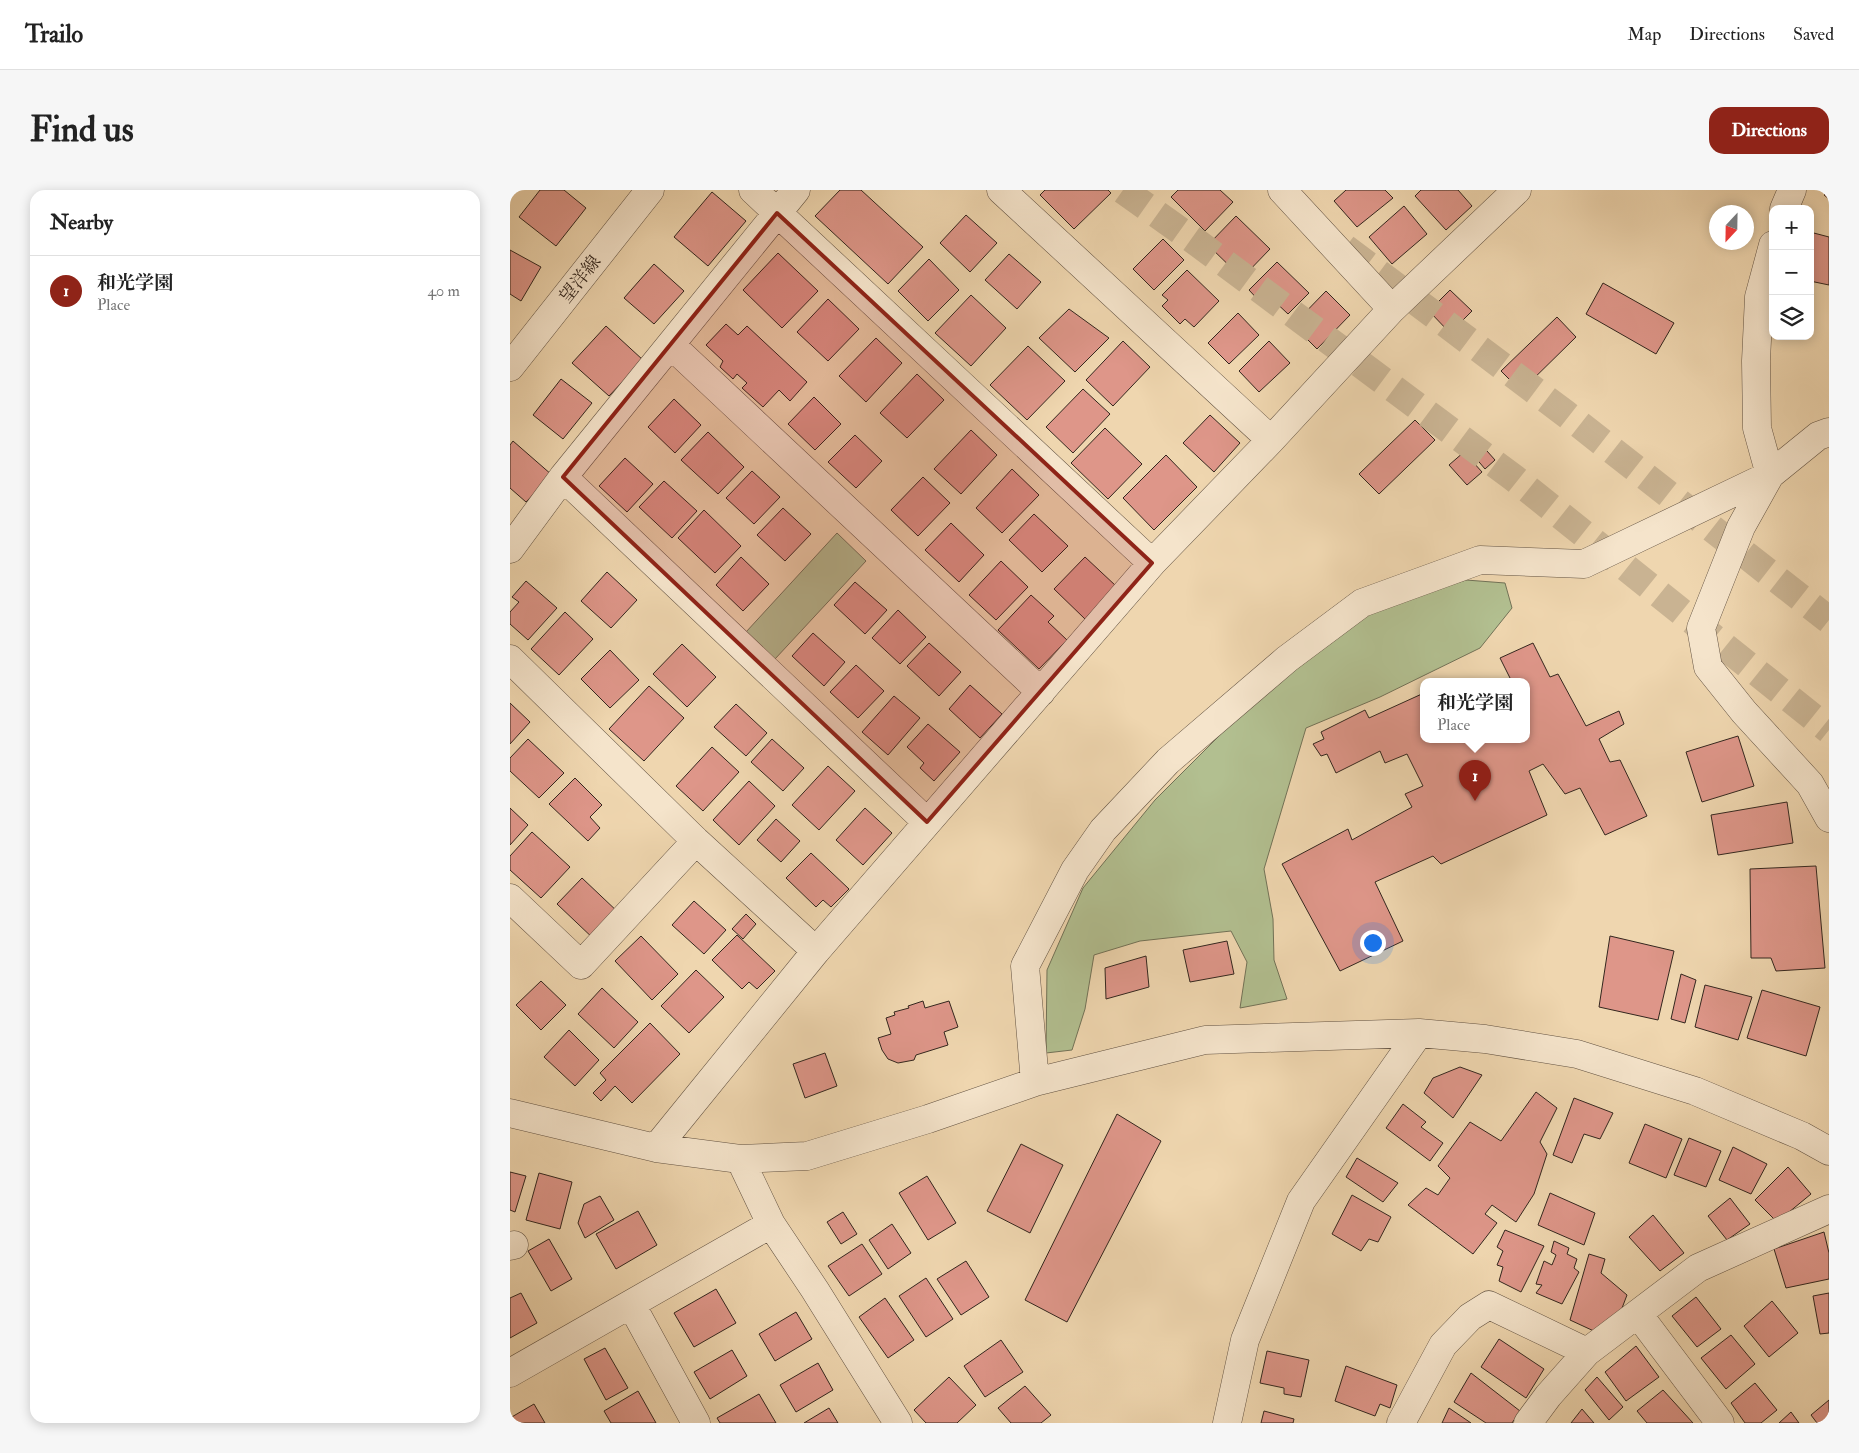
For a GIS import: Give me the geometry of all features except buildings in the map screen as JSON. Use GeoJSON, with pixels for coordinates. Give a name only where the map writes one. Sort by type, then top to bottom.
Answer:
{"type":"FeatureCollection","features":[{"type":"Feature","properties":{"kind":"street","name":"望洋線"},"geometry":{"type":"LineString","coordinates":[[514,355],[650,190]]}},
{"type":"Feature","properties":{"kind":"street"},"geometry":{"type":"LineString","coordinates":[[753,190],[1152,563]]}},
{"type":"Feature","properties":{"kind":"street"},"geometry":{"type":"LineString","coordinates":[[510,549],[564,477],[796,190]]}},
{"type":"Feature","properties":{"kind":"street"},"geometry":{"type":"LineString","coordinates":[[1282,190],[1392,309]]}},
{"type":"Feature","properties":{"kind":"street"},"geometry":{"type":"LineString","coordinates":[[656,1148],[816,951],[1152,563],[1271,440],[1392,309],[1517,190]]}},
{"type":"Feature","properties":{"kind":"street"},"geometry":{"type":"LineString","coordinates":[[1786,205],[1792,190]]}},
{"type":"Feature","properties":{"kind":"street"},"geometry":{"type":"LineString","coordinates":[[1006,191],[1271,440]]}},
{"type":"Feature","properties":{"kind":"street"},"geometry":{"type":"LineString","coordinates":[[1772,250],[1759,297],[1756,361],[1757,428],[1770,475],[1741,527],[1701,628],[1708,667],[1744,712],[1810,784],[1829,818]]}},
{"type":"Feature","properties":{"kind":"street"},"geometry":{"type":"LineString","coordinates":[[671,345],[1041,692]]}},
{"type":"Feature","properties":{"kind":"street"},"geometry":{"type":"LineString","coordinates":[[1035,1082],[1025,966],[1075,870],[1103,830],[1168,761],[1287,659],[1362,603],[1480,560],[1584,564],[1770,475],[1818,436],[1829,432]]}},
{"type":"Feature","properties":{"kind":"street"},"geometry":{"type":"LineString","coordinates":[[564,477],[927,822]]}},
{"type":"Feature","properties":{"kind":"street"},"geometry":{"type":"LineString","coordinates":[[510,659],[696,840],[816,951]]}},
{"type":"Feature","properties":{"kind":"street"},"geometry":{"type":"LineString","coordinates":[[510,898],[581,965],[696,840]]}},
{"type":"Feature","properties":{"kind":"street"},"geometry":{"type":"LineString","coordinates":[[1226,1423],[1245,1340],[1301,1201],[1419,1033]]}},
{"type":"Feature","properties":{"kind":"street"},"geometry":{"type":"LineString","coordinates":[[510,1112],[656,1148],[740,1159],[807,1156],[928,1119],[1035,1082],[1205,1040],[1419,1033],[1485,1039],[1577,1054],[1695,1091],[1802,1136],[1829,1151]]}},
{"type":"Feature","properties":{"kind":"street"},"geometry":{"type":"LineString","coordinates":[[740,1159],[771,1224],[815,1290],[898,1423]]}},
{"type":"Feature","properties":{"kind":"street"},"geometry":{"type":"LineString","coordinates":[[1528,1423],[1548,1396],[1587,1352],[1698,1268],[1829,1209]]}},
{"type":"Feature","properties":{"kind":"street"},"geometry":{"type":"LineString","coordinates":[[510,1372],[771,1224]]}},
{"type":"Feature","properties":{"kind":"street"},"geometry":{"type":"LineString","coordinates":[[631,1304],[696,1423]]}},
{"type":"Feature","properties":{"kind":"street"},"geometry":{"type":"LineString","coordinates":[[1401,1423],[1443,1345],[1470,1317],[1490,1305],[1587,1352]]}},
{"type":"Feature","properties":{"kind":"street"},"geometry":{"type":"LineString","coordinates":[[1638,1314],[1720,1423]]}},
{"type":"Feature","properties":{"kind":"highlighted area"},"geometry":{"type":"Polygon","coordinates":[[[777,213],[1152,563],[927,822],[563,477],[777,213]]]}},
{"type":"Feature","properties":{"kind":"green space"},"geometry":{"type":"Polygon","coordinates":[[[837,533],[866,561],[775,659],[746,632],[837,533]]]}},
{"type":"Feature","properties":{"kind":"green space"},"geometry":{"type":"Polygon","coordinates":[[[1466,580],[1505,583],[1512,608],[1480,648],[1380,697],[1306,728],[1264,869],[1273,919],[1274,960],[1287,999],[1240,1008],[1247,962],[1231,931],[1140,941],[1094,955],[1085,1009],[1072,1050],[1046,1053],[1047,970],[1083,888],[1155,800],[1235,720],[1321,648],[1379,607],[1466,580]]]}},
{"type":"Feature","properties":{"kind":"tunnel"},"geometry":{"type":"LineString","coordinates":[[1123,190],[1199,244],[1514,478],[1829,730]]}},
{"type":"Feature","properties":{"kind":"tunnel"},"geometry":{"type":"LineString","coordinates":[[1345,248],[1566,414],[1829,620]]}},
{"type":"Feature","properties":{"kind":"place","name":"和光学園"},"geometry":{"type":"Point","coordinates":[1475,801]}}]}
